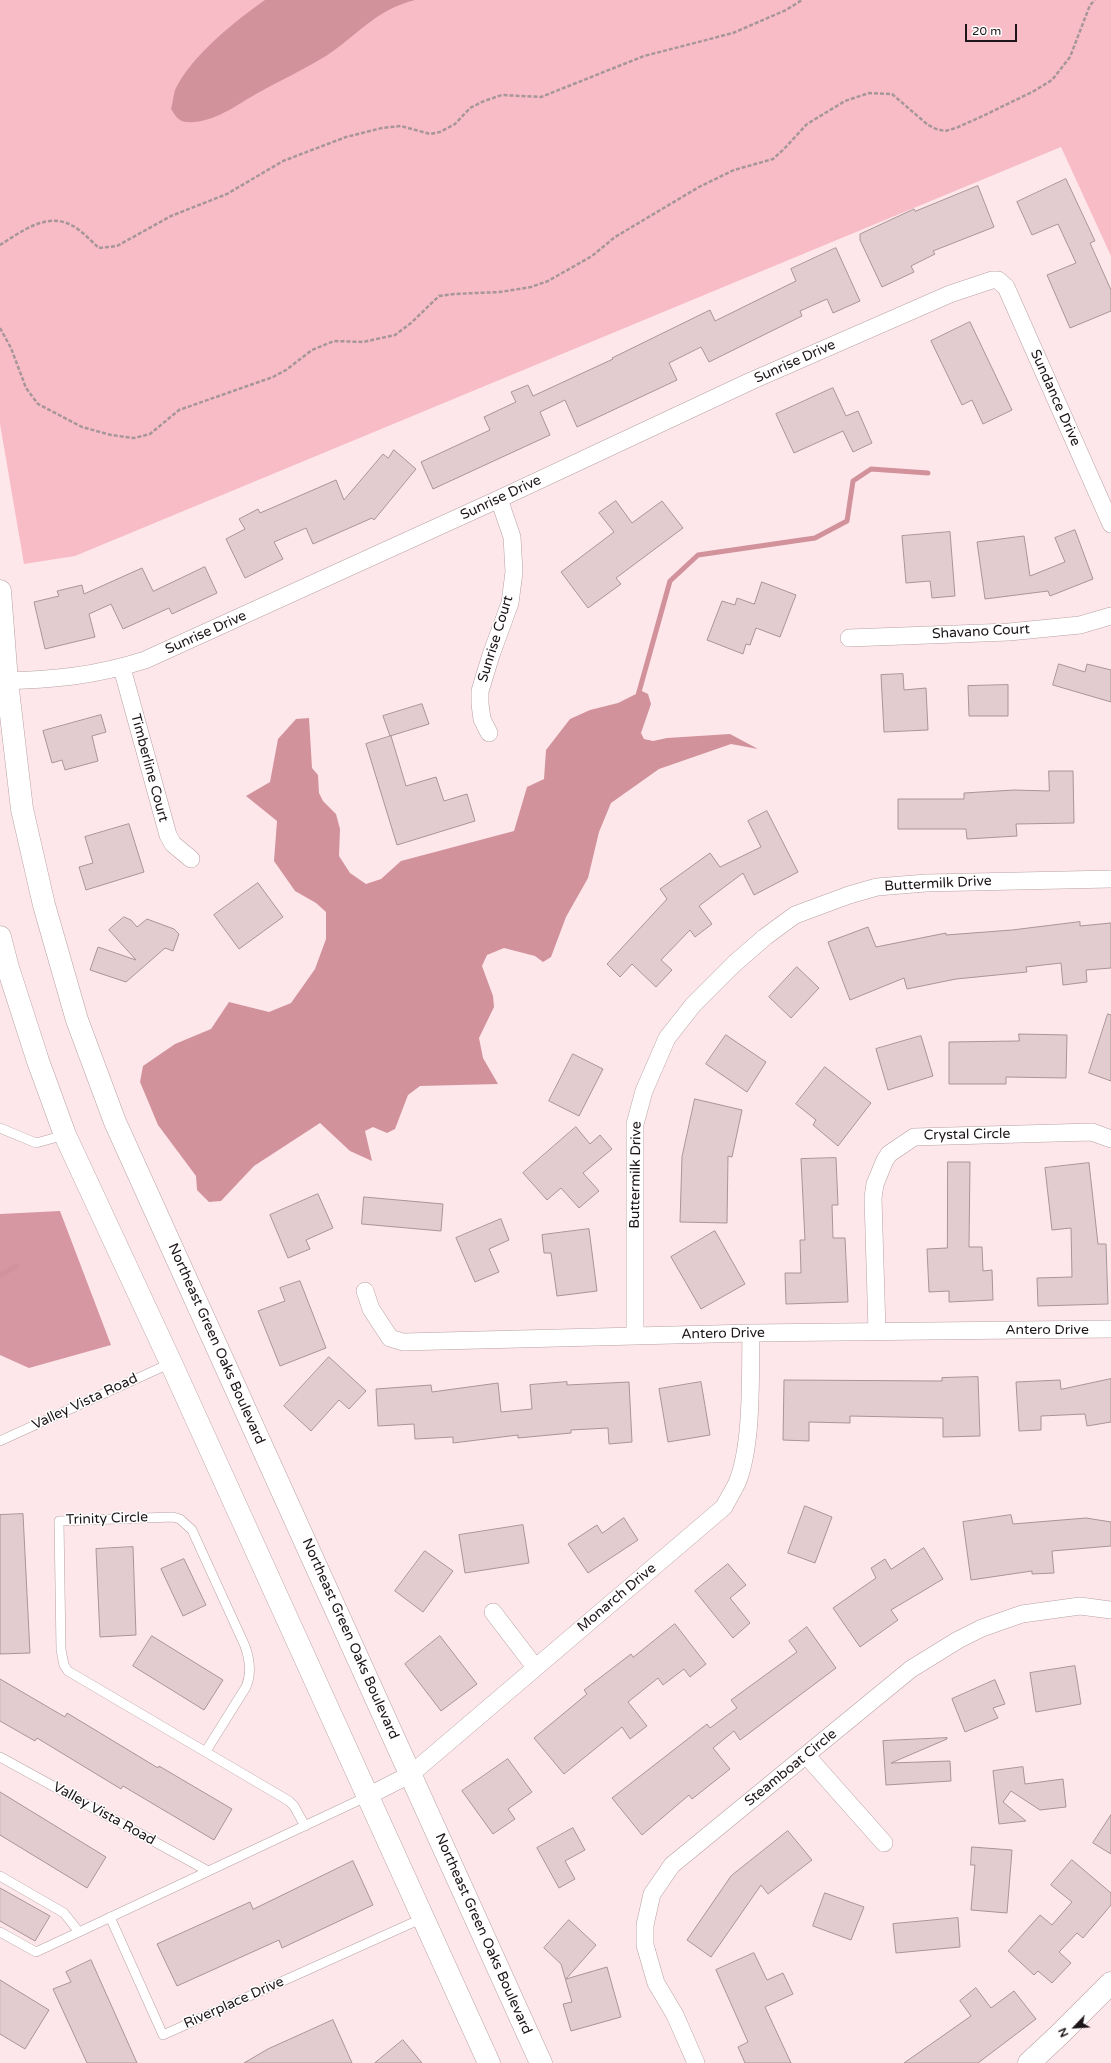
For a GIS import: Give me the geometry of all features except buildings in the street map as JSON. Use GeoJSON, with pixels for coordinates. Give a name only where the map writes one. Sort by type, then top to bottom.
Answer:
{"type":"FeatureCollection","features":[{"type":"Feature","properties":{"kind":"main road","name":"Northeast Green Oaks Boulevard"},"geometry":{"type":"LineString","coordinates":[[0,591],[4,681],[22,809],[44,905],[77,1020],[115,1122],[541,2063]]}},
{"type":"Feature","properties":{"kind":"main road"},"geometry":{"type":"LineString","coordinates":[[0,937],[8,968],[38,1061],[65,1135],[171,1362],[489,2063]]}},
{"type":"Feature","properties":{"kind":"main road"},"geometry":{"type":"LineString","coordinates":[[1029,2063],[1111,1983]]}},
{"type":"Feature","properties":{"kind":"street","name":"Sunrise Drive"},"geometry":{"type":"LineString","coordinates":[[4,681],[80,676],[122,668],[166,651],[499,499],[758,378],[950,294],[992,280]]}},
{"type":"Feature","properties":{"kind":"street","name":"Sundance Drive"},"geometry":{"type":"LineString","coordinates":[[992,280],[998,280],[1006,286],[1111,524]]}},
{"type":"Feature","properties":{"kind":"street","name":"Sunrise Court"},"geometry":{"type":"LineString","coordinates":[[489,733],[482,719],[480,691],[491,655],[510,603],[514,572],[512,537],[499,499]]}},
{"type":"Feature","properties":{"kind":"street","name":"Shavano Court"},"geometry":{"type":"LineString","coordinates":[[849,638],[1009,632],[1080,625],[1111,616]]}},
{"type":"Feature","properties":{"kind":"street","name":"Timberline Court"},"geometry":{"type":"LineString","coordinates":[[122,668],[168,835],[173,844],[191,859]]}},
{"type":"Feature","properties":{"kind":"street","name":"Buttermilk Drive"},"geometry":{"type":"LineString","coordinates":[[635,1336],[635,1124],[644,1091],[667,1038],[693,1005],[734,964],[765,937],[795,915],[849,895],[877,887],[926,883],[1111,879]]}},
{"type":"Feature","properties":{"kind":"street","name":"Crystal Circle"},"geometry":{"type":"LineString","coordinates":[[877,1332],[873,1198],[875,1184],[889,1154],[914,1137],[1092,1132],[1111,1139]]}},
{"type":"Feature","properties":{"kind":"street","name":"Antero Drive"},"geometry":{"type":"LineString","coordinates":[[365,1291],[371,1310],[390,1338],[403,1342],[751,1333],[1111,1329]]}},
{"type":"Feature","properties":{"kind":"street","name":"Monarch Drive"},"geometry":{"type":"LineString","coordinates":[[368,1796],[411,1774],[724,1507],[737,1482],[746,1445],[749,1410],[751,1333]]}},
{"type":"Feature","properties":{"kind":"street","name":"Steamboat Circle"},"geometry":{"type":"LineString","coordinates":[[696,2063],[675,2015],[656,1983],[645,1945],[645,1925],[652,1894],[672,1865],[911,1669],[958,1640],[982,1628],[1022,1614],[1080,1606],[1111,1610]]}},
{"type":"Feature","properties":{"kind":"street"},"geometry":{"type":"LineString","coordinates":[[492,1612],[535,1668]]}},
{"type":"Feature","properties":{"kind":"street"},"geometry":{"type":"LineString","coordinates":[[806,1755],[884,1843]]}},
{"type":"Feature","properties":{"kind":"lane"},"geometry":{"type":"LineString","coordinates":[[0,1128],[36,1143],[65,1135]]}},
{"type":"Feature","properties":{"kind":"lane","name":"Valley Vista Road"},"geometry":{"type":"LineString","coordinates":[[0,1441],[171,1362]]}},
{"type":"Feature","properties":{"kind":"lane","name":"Trinity Circle"},"geometry":{"type":"LineString","coordinates":[[206,1751],[246,1687],[249,1680],[250,1662],[245,1646],[192,1530],[180,1519],[173,1517],[59,1520],[61,1650],[64,1665],[68,1671],[289,1801],[294,1806],[306,1826]]}},
{"type":"Feature","properties":{"kind":"lane","name":"Valley Vista Road"},"geometry":{"type":"LineString","coordinates":[[0,1757],[208,1871]]}},
{"type":"Feature","properties":{"kind":"lane"},"geometry":{"type":"LineString","coordinates":[[0,1932],[36,1952],[368,1796]]}},
{"type":"Feature","properties":{"kind":"lane"},"geometry":{"type":"LineString","coordinates":[[0,1876],[64,1912],[79,1932]]}},
{"type":"Feature","properties":{"kind":"lane","name":"Riverplace Drive"},"geometry":{"type":"LineString","coordinates":[[110,1917],[163,2035],[423,1918]]}},
{"type":"Feature","properties":{"kind":"path"},"geometry":{"type":"LineString","coordinates":[[0,245],[36,224],[48,221],[73,226],[99,248],[117,246],[171,216],[227,194],[283,161],[346,137],[382,128],[401,126],[430,134],[440,132],[455,124],[470,108],[484,101],[502,95],[541,97],[644,56],[733,33],[786,10],[802,0]]}},
{"type":"Feature","properties":{"kind":"path"},"geometry":{"type":"LineString","coordinates":[[0,328],[11,348],[26,388],[38,404],[82,427],[111,435],[134,438],[150,434],[179,410],[273,377],[286,370],[312,350],[334,341],[363,342],[395,334],[411,323],[439,296],[500,292],[531,287],[548,281],[592,256],[615,237],[699,187],[734,170],[773,159],[807,124],[844,101],[869,93],[892,94],[902,100],[928,125],[936,130],[945,131],[985,115],[1034,91],[1052,80],[1070,57],[1090,6],[1095,0]]}},
{"type":"Feature","properties":{"kind":"shaded area"},"geometry":{"type":"Polygon","coordinates":[[[0,0],[1111,0],[1111,256],[1061,147],[75,556],[24,564],[0,424],[0,0]]]}},
{"type":"Feature","properties":{"kind":"shaded area"},"geometry":{"type":"Polygon","coordinates":[[[265,0],[415,0],[401,4],[389,10],[326,56],[231,109],[214,117],[196,122],[186,122],[179,119],[171,109],[175,90],[182,77],[202,52],[214,40],[265,0]]]}},
{"type":"Feature","properties":{"kind":"shaded area"},"geometry":{"type":"Polygon","coordinates":[[[642,691],[648,694],[651,704],[641,733],[644,739],[653,741],[667,738],[730,734],[758,749],[731,744],[659,769],[611,803],[599,832],[588,878],[566,917],[551,957],[543,962],[535,956],[504,948],[487,955],[482,966],[493,996],[494,1007],[479,1038],[483,1058],[498,1084],[420,1086],[408,1095],[395,1129],[387,1133],[373,1127],[365,1131],[372,1161],[350,1151],[320,1123],[254,1166],[221,1201],[209,1202],[197,1190],[196,1176],[158,1125],[140,1082],[143,1066],[175,1044],[211,1029],[229,1002],[269,1012],[291,1003],[315,969],[326,939],[326,912],[316,903],[295,891],[274,861],[277,821],[246,796],[270,782],[278,739],[296,719],[309,718],[312,768],[318,775],[319,793],[323,801],[336,814],[340,829],[339,856],[350,873],[366,884],[381,879],[401,861],[514,831],[527,787],[544,779],[546,750],[570,719],[590,710],[618,703],[642,691]]]}},
{"type":"Feature","properties":{"kind":"shaded area"},"geometry":{"type":"Polygon","coordinates":[[[60,1211],[111,1345],[29,1368],[0,1355],[0,1214],[60,1211]]]}},
{"type":"Feature","properties":{"kind":"waterway"},"geometry":{"type":"LineString","coordinates":[[637,699],[670,581],[698,555],[815,538],[847,521],[853,481],[871,469],[928,473]]}},
{"type":"Feature","properties":{"kind":"waterway"},"geometry":{"type":"LineString","coordinates":[[0,1275],[17,1266]]}}]}
